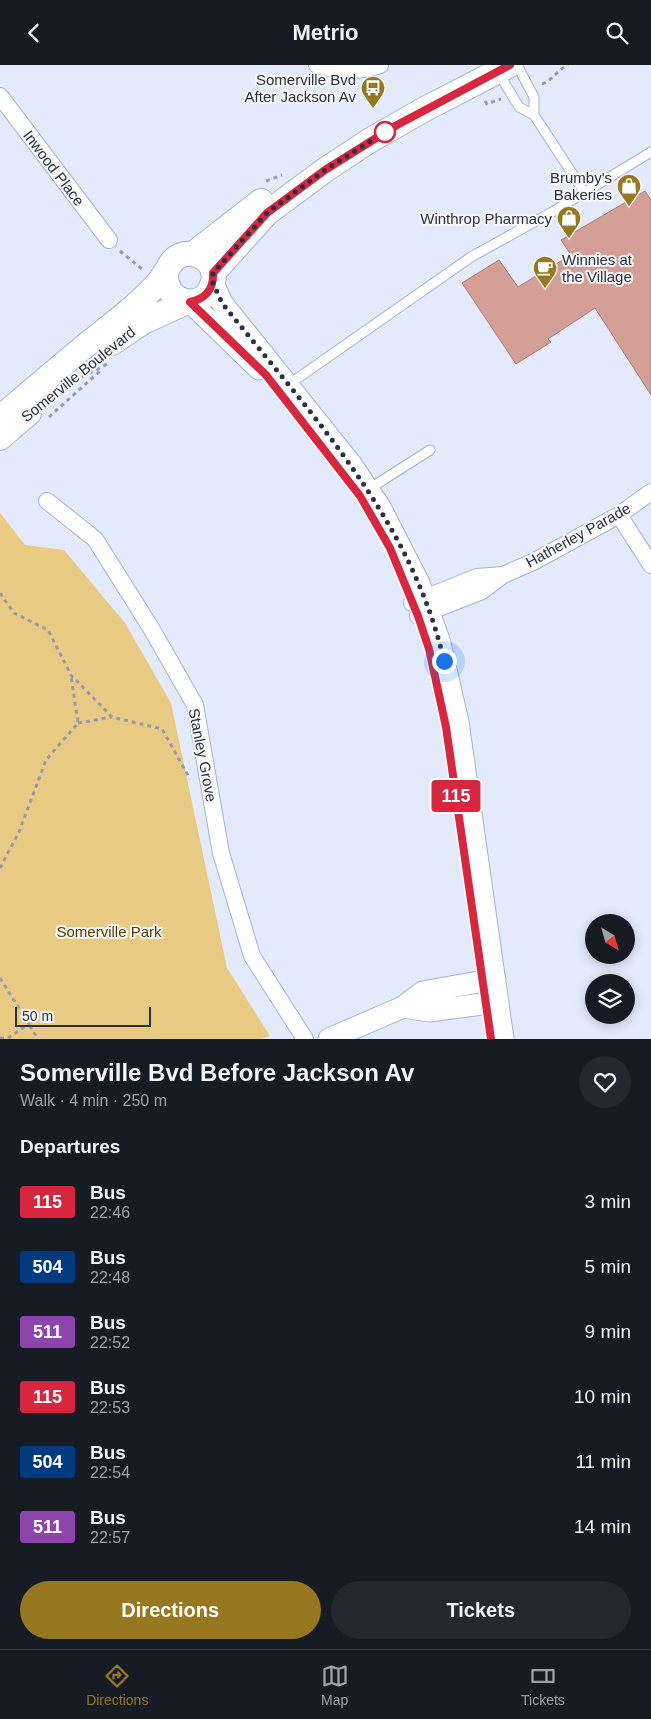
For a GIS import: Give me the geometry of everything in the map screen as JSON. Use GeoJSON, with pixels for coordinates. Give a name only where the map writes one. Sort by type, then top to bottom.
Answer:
{"type":"FeatureCollection","features":[{"type":"Feature","properties":{"kind":"main road","name":"Somerville Boulevard"},"geometry":{"type":"LineString","coordinates":[[0,418],[139,303],[157,273],[173,260],[186,254],[193,254],[331,149],[414,98],[499,66]]}},
{"type":"Feature","properties":{"kind":"main road","name":"Somerville Boulevard"},"geometry":{"type":"LineString","coordinates":[[0,438],[112,343],[143,322],[204,296],[213,278],[267,213],[318,175],[369,141],[499,66]]}},
{"type":"Feature","properties":{"kind":"main road"},"geometry":{"type":"LineString","coordinates":[[193,254],[206,261],[213,278]]}},
{"type":"Feature","properties":{"kind":"main road"},"geometry":{"type":"LineString","coordinates":[[157,273],[165,281],[172,295],[188,302]]}},
{"type":"Feature","properties":{"kind":"street"},"geometry":{"type":"LineString","coordinates":[[317,65],[328,69],[354,70],[380,65]]}},
{"type":"Feature","properties":{"kind":"street","name":"Inwood Place"},"geometry":{"type":"LineString","coordinates":[[0,97],[109,240]]}},
{"type":"Feature","properties":{"kind":"street"},"geometry":{"type":"LineString","coordinates":[[213,278],[222,303],[369,489],[398,541],[421,607],[446,727],[492,1002],[503,1039]]}},
{"type":"Feature","properties":{"kind":"street"},"geometry":{"type":"LineString","coordinates":[[188,302],[266,375],[360,496],[421,607]]}},
{"type":"Feature","properties":{"kind":"street","name":"Hatherley Parade"},"geometry":{"type":"LineString","coordinates":[[421,607],[476,577],[502,575],[533,562],[620,515],[651,492]]}},
{"type":"Feature","properties":{"kind":"street","name":"Stanley Grove"},"geometry":{"type":"LineString","coordinates":[[47,501],[95,539],[151,628],[195,705],[221,853],[252,956],[305,1039]]}},
{"type":"Feature","properties":{"kind":"street"},"geometry":{"type":"LineString","coordinates":[[620,515],[651,565]]}},
{"type":"Feature","properties":{"kind":"street"},"geometry":{"type":"LineString","coordinates":[[329,1039],[403,1007],[423,992],[489,980]]}},
{"type":"Feature","properties":{"kind":"street"},"geometry":{"type":"LineString","coordinates":[[403,1007],[429,1011],[492,1002]]}},
{"type":"Feature","properties":{"kind":"street"},"geometry":{"type":"LineString","coordinates":[[491,1039],[492,1002]]}},
{"type":"Feature","properties":{"kind":"lane"},"geometry":{"type":"LineString","coordinates":[[499,66],[534,97],[534,115]]}},
{"type":"Feature","properties":{"kind":"lane"},"geometry":{"type":"LineString","coordinates":[[499,66],[519,107],[534,115],[585,193]]}},
{"type":"Feature","properties":{"kind":"lane"},"geometry":{"type":"LineString","coordinates":[[287,386],[471,257],[585,193],[651,152]]}},
{"type":"Feature","properties":{"kind":"lane"},"geometry":{"type":"LineString","coordinates":[[369,489],[430,449]]}},
{"type":"Feature","properties":{"kind":"path"},"geometry":{"type":"LineString","coordinates":[[550,81],[561,68],[568,65]]}},
{"type":"Feature","properties":{"kind":"path"},"geometry":{"type":"LineString","coordinates":[[109,240],[130,260],[157,273]]}},
{"type":"Feature","properties":{"kind":"path"},"geometry":{"type":"LineString","coordinates":[[45,421],[102,368]]}},
{"type":"Feature","properties":{"kind":"path"},"geometry":{"type":"LineString","coordinates":[[0,593],[14,613],[48,630],[71,675],[112,717]]}},
{"type":"Feature","properties":{"kind":"path"},"geometry":{"type":"LineString","coordinates":[[71,675],[78,723]]}},
{"type":"Feature","properties":{"kind":"path"},"geometry":{"type":"LineString","coordinates":[[0,869],[19,832],[46,760],[78,723],[112,717],[162,729],[194,786]]}},
{"type":"Feature","properties":{"kind":"path"},"geometry":{"type":"LineString","coordinates":[[0,978],[30,1023],[38,1039]]}},
{"type":"Feature","properties":{"kind":"path"},"geometry":{"type":"LineString","coordinates":[[0,1038],[8,1038],[30,1023]]}},
{"type":"Feature","properties":{"kind":"green space","name":"Somerville Park"},"geometry":{"type":"Polygon","coordinates":[[[0,513],[25,545],[64,550],[125,623],[171,703],[227,968],[270,1036],[261,1039],[0,1039],[0,513]]]}},
{"type":"Feature","properties":{"kind":"building"},"geometry":{"type":"Polygon","coordinates":[[[645,191],[651,200],[651,395],[595,308],[548,339],[551,342],[516,364],[462,283],[499,260],[518,287],[571,255],[561,240],[645,191]]]}},
{"type":"Feature","properties":{"kind":"bus line","name":"115"},"geometry":{"type":"LineString","coordinates":[[491,1039],[446,727],[429,649],[418,616],[390,548],[360,496],[266,375],[190,302],[198,300],[210,291],[214,279],[213,273],[240,241],[267,213],[286,197],[369,141],[510,65]]}},
{"type":"Feature","properties":{"kind":"place","name":"Somerville Bvd After Jackson Av"},"geometry":{"type":"Point","coordinates":[373,109]}},
{"type":"Feature","properties":{"kind":"place","name":"Brumby's Bakeries"},"geometry":{"type":"Point","coordinates":[629,207]}},
{"type":"Feature","properties":{"kind":"place","name":"Winthrop Pharmacy"},"geometry":{"type":"Point","coordinates":[569,239]}},
{"type":"Feature","properties":{"kind":"place","name":"Winnies at the Village"},"geometry":{"type":"Point","coordinates":[545,289]}},
{"type":"Feature","properties":{"kind":"route"},"geometry":{"type":"LineString","coordinates":[[385,132],[325,170],[286,197],[267,213],[213,273],[213,283],[222,303],[351,464],[380,507],[419,583],[440,643],[444,661]]}}]}
